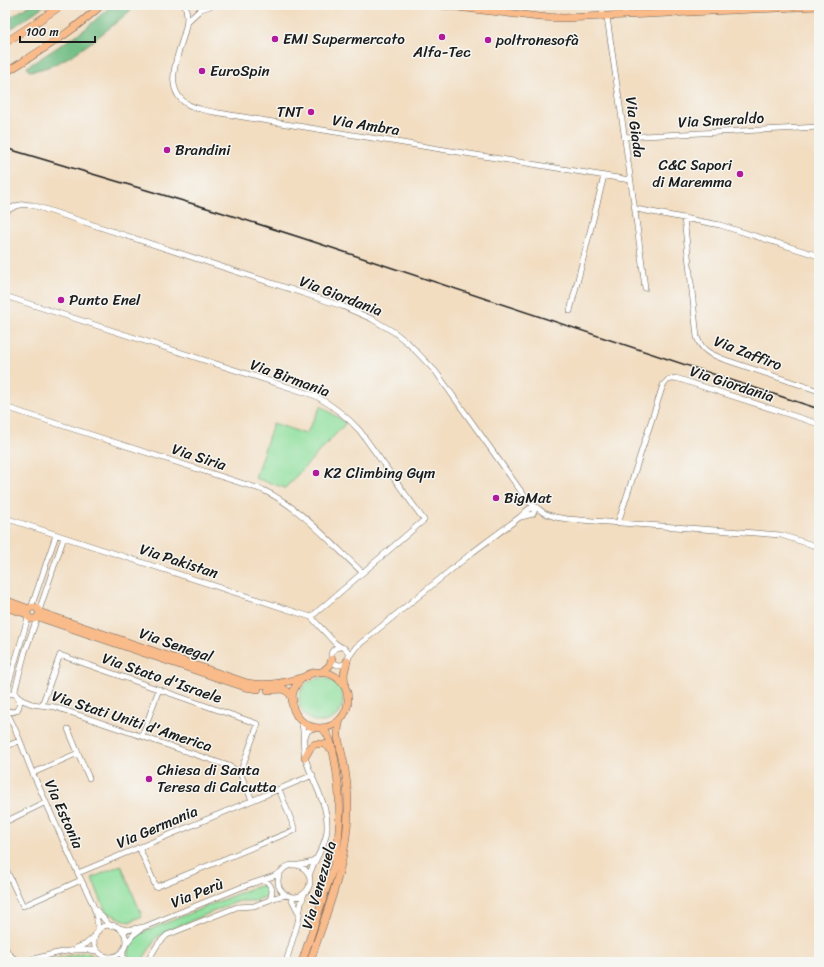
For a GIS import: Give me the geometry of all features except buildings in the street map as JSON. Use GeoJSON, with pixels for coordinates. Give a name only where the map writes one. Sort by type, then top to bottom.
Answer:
{"type":"FeatureCollection","features":[{"type":"Feature","properties":{"kind":"main road"},"geometry":{"type":"LineString","coordinates":[[5,43],[62,5]]}},
{"type":"Feature","properties":{"kind":"main road"},"geometry":{"type":"LineString","coordinates":[[5,73],[57,40],[101,5]]}},
{"type":"Feature","properties":{"kind":"main road"},"geometry":{"type":"LineString","coordinates":[[441,5],[460,6],[539,17],[564,18],[819,6]]}},
{"type":"Feature","properties":{"kind":"main road"},"geometry":{"type":"LineString","coordinates":[[5,600],[29,612],[32,619],[38,615],[34,607],[29,612]]}},
{"type":"Feature","properties":{"kind":"main road"},"geometry":{"type":"LineString","coordinates":[[5,606],[29,612]]}},
{"type":"Feature","properties":{"kind":"main road","name":"Via Senegal"},"geometry":{"type":"LineString","coordinates":[[38,615],[247,683],[265,686],[307,676]]}},
{"type":"Feature","properties":{"kind":"main road","name":"Via Senegal"},"geometry":{"type":"LineString","coordinates":[[38,615],[245,687],[260,690],[284,690],[290,694],[293,700]]}},
{"type":"Feature","properties":{"kind":"main road"},"geometry":{"type":"LineString","coordinates":[[321,673],[330,665],[332,659]]}},
{"type":"Feature","properties":{"kind":"main road","name":"Via Venezuela"},"geometry":{"type":"LineString","coordinates":[[310,962],[340,867],[347,835],[348,805],[346,779],[337,734],[340,720],[346,711],[348,702],[344,674],[347,659]]}},
{"type":"Feature","properties":{"kind":"main road"},"geometry":{"type":"LineString","coordinates":[[340,720],[329,727],[314,727],[301,720],[295,711],[293,700],[297,686],[307,676],[312,674],[327,673],[337,678],[345,687]]}},
{"type":"Feature","properties":{"kind":"main road","name":"Via Venezuela"},"geometry":{"type":"LineString","coordinates":[[302,962],[325,894],[337,850],[340,799],[338,780],[329,736],[322,728]]}},
{"type":"Feature","properties":{"kind":"main road"},"geometry":{"type":"LineString","coordinates":[[306,757],[310,748],[315,744],[324,744],[333,750]]}},
{"type":"Feature","properties":{"kind":"street"},"geometry":{"type":"LineString","coordinates":[[185,5],[188,14]]}},
{"type":"Feature","properties":{"kind":"street","name":"Via Ambra"},"geometry":{"type":"LineString","coordinates":[[190,5],[187,22],[175,62],[173,79],[174,86],[179,97],[195,108],[630,180]]}},
{"type":"Feature","properties":{"kind":"street"},"geometry":{"type":"LineString","coordinates":[[197,12],[200,5]]}},
{"type":"Feature","properties":{"kind":"street"},"geometry":{"type":"LineString","coordinates":[[187,22],[201,9],[214,5]]}},
{"type":"Feature","properties":{"kind":"street"},"geometry":{"type":"LineString","coordinates":[[625,5],[626,15]]}},
{"type":"Feature","properties":{"kind":"street","name":"Via Giada"},"geometry":{"type":"LineString","coordinates":[[607,16],[630,180],[636,209],[645,288]]}},
{"type":"Feature","properties":{"kind":"street","name":"Via Smeraldo"},"geometry":{"type":"LineString","coordinates":[[624,137],[819,127]]}},
{"type":"Feature","properties":{"kind":"street"},"geometry":{"type":"LineString","coordinates":[[570,311],[604,176]]}},
{"type":"Feature","properties":{"kind":"street","name":"Via Giordania"},"geometry":{"type":"LineString","coordinates":[[5,212],[13,207],[23,204],[32,204],[342,306],[377,322],[394,332],[409,344],[436,372],[528,501],[544,513],[567,519],[781,535],[819,547]]}},
{"type":"Feature","properties":{"kind":"street"},"geometry":{"type":"LineString","coordinates":[[636,209],[725,226],[819,256]]}},
{"type":"Feature","properties":{"kind":"street","name":"Via Zaffiro"},"geometry":{"type":"LineString","coordinates":[[684,218],[697,337],[702,348],[712,355],[819,391]]}},
{"type":"Feature","properties":{"kind":"street","name":"Via Birmania"},"geometry":{"type":"LineString","coordinates":[[5,296],[316,396],[350,420],[360,431],[424,520],[311,617]]}},
{"type":"Feature","properties":{"kind":"street","name":"Via Giordania"},"geometry":{"type":"LineString","coordinates":[[618,523],[663,385],[668,380],[676,378],[819,424]]}},
{"type":"Feature","properties":{"kind":"street","name":"Via Siria"},"geometry":{"type":"LineString","coordinates":[[5,407],[263,490],[277,496],[294,508],[362,572]]}},
{"type":"Feature","properties":{"kind":"street"},"geometry":{"type":"LineString","coordinates":[[527,510],[528,501]]}},
{"type":"Feature","properties":{"kind":"street"},"geometry":{"type":"LineString","coordinates":[[335,643],[335,649],[331,654],[332,659],[337,664],[342,664],[356,647],[473,552],[520,517],[527,510],[532,507],[536,507],[533,514]]}},
{"type":"Feature","properties":{"kind":"street"},"geometry":{"type":"LineString","coordinates":[[520,517],[538,512],[544,513]]}},
{"type":"Feature","properties":{"kind":"street","name":"Via Pakistan"},"geometry":{"type":"LineString","coordinates":[[5,518],[311,617],[335,643],[348,652],[347,659]]}},
{"type":"Feature","properties":{"kind":"street"},"geometry":{"type":"LineString","coordinates":[[9,694],[29,612],[56,535]]}},
{"type":"Feature","properties":{"kind":"street"},"geometry":{"type":"LineString","coordinates":[[9,694],[15,690],[25,652],[64,537]]}},
{"type":"Feature","properties":{"kind":"street"},"geometry":{"type":"LineString","coordinates":[[335,649],[356,647]]}},
{"type":"Feature","properties":{"kind":"street","name":"Via Stato d'Israele"},"geometry":{"type":"LineString","coordinates":[[42,705],[60,655],[258,724],[240,773]]}},
{"type":"Feature","properties":{"kind":"street"},"geometry":{"type":"LineString","coordinates":[[142,736],[159,689]]}},
{"type":"Feature","properties":{"kind":"street","name":"Via Stati Uniti d'America"},"geometry":{"type":"LineString","coordinates":[[9,694],[32,704],[42,705],[72,713],[142,736],[229,766],[240,773]]}},
{"type":"Feature","properties":{"kind":"street","name":"Via Estonia"},"geometry":{"type":"LineString","coordinates":[[9,694],[20,702],[14,714],[14,726]]}},
{"type":"Feature","properties":{"kind":"street","name":"Via Stati Uniti d'America"},"geometry":{"type":"LineString","coordinates":[[5,709],[10,712],[32,704]]}},
{"type":"Feature","properties":{"kind":"street","name":"Via Estonia"},"geometry":{"type":"LineString","coordinates":[[5,709],[14,726],[19,741],[81,880],[96,910],[110,926]]}},
{"type":"Feature","properties":{"kind":"street"},"geometry":{"type":"LineString","coordinates":[[286,962],[296,933],[302,898],[309,887],[309,876],[326,836],[327,826],[326,814],[306,757],[301,720]]}},
{"type":"Feature","properties":{"kind":"street"},"geometry":{"type":"LineString","coordinates":[[304,740],[308,731],[314,727]]}},
{"type":"Feature","properties":{"kind":"street"},"geometry":{"type":"LineString","coordinates":[[68,729],[89,778]]}},
{"type":"Feature","properties":{"kind":"street"},"geometry":{"type":"LineString","coordinates":[[5,747],[19,741]]}},
{"type":"Feature","properties":{"kind":"street"},"geometry":{"type":"LineString","coordinates":[[33,773],[78,753]]}},
{"type":"Feature","properties":{"kind":"street"},"geometry":{"type":"LineString","coordinates":[[240,773],[252,800]]}},
{"type":"Feature","properties":{"kind":"street","name":"Via Germania"},"geometry":{"type":"LineString","coordinates":[[78,873],[312,775]]}},
{"type":"Feature","properties":{"kind":"street"},"geometry":{"type":"LineString","coordinates":[[139,847],[156,887],[295,830],[279,789]]}},
{"type":"Feature","properties":{"kind":"street"},"geometry":{"type":"LineString","coordinates":[[5,822],[46,802]]}},
{"type":"Feature","properties":{"kind":"street","name":"Via Perù"},"geometry":{"type":"LineString","coordinates":[[110,926],[127,930],[144,927],[274,876],[289,866],[298,866],[309,863],[318,855]]}},
{"type":"Feature","properties":{"kind":"street"},"geometry":{"type":"LineString","coordinates":[[5,866],[23,906],[81,880]]}},
{"type":"Feature","properties":{"kind":"street"},"geometry":{"type":"LineString","coordinates":[[298,866],[305,869],[309,876]]}},
{"type":"Feature","properties":{"kind":"street"},"geometry":{"type":"LineString","coordinates":[[270,900],[276,895],[279,887],[278,879],[281,872]]}},
{"type":"Feature","properties":{"kind":"street","name":"Via Perù"},"geometry":{"type":"LineString","coordinates":[[260,881],[266,881],[279,887],[288,896],[300,914]]}},
{"type":"Feature","properties":{"kind":"street"},"geometry":{"type":"LineString","coordinates":[[266,881],[270,884],[272,890],[270,900]]}},
{"type":"Feature","properties":{"kind":"street"},"geometry":{"type":"LineString","coordinates":[[146,962],[158,944],[167,935],[237,907],[254,906],[270,900],[288,896],[297,897],[304,893]]}},
{"type":"Feature","properties":{"kind":"street","name":"Via Estonia"},"geometry":{"type":"LineString","coordinates":[[96,910],[98,931]]}},
{"type":"Feature","properties":{"kind":"street"},"geometry":{"type":"LineString","coordinates":[[73,950],[86,944],[102,928],[110,926]]}},
{"type":"Feature","properties":{"kind":"street","name":"Via Perù"},"geometry":{"type":"LineString","coordinates":[[123,950],[133,935],[144,927]]}},
{"type":"Feature","properties":{"kind":"street"},"geometry":{"type":"LineString","coordinates":[[119,928],[125,935],[126,944]]}},
{"type":"Feature","properties":{"kind":"street"},"geometry":{"type":"LineString","coordinates":[[95,936],[94,944],[97,951]]}},
{"type":"Feature","properties":{"kind":"street"},"geometry":{"type":"LineString","coordinates":[[5,947],[7,953],[12,958],[23,962],[73,950],[88,949],[97,951],[117,962]]}},
{"type":"Feature","properties":{"kind":"street"},"geometry":{"type":"LineString","coordinates":[[109,957],[117,956],[123,950]]}},
{"type":"Feature","properties":{"kind":"street"},"geometry":{"type":"LineString","coordinates":[[123,950],[124,962]]}},
{"type":"Feature","properties":{"kind":"street"},"geometry":{"type":"LineString","coordinates":[[5,961],[7,953]]}},
{"type":"Feature","properties":{"kind":"green space"},"geometry":{"type":"Polygon","coordinates":[[[30,5],[45,5],[5,33],[5,21],[30,5]]]}},
{"type":"Feature","properties":{"kind":"green space"},"geometry":{"type":"Polygon","coordinates":[[[112,5],[137,5],[86,46],[72,55],[43,69],[29,71],[27,67],[84,30],[112,5]]]}},
{"type":"Feature","properties":{"kind":"green space"},"geometry":{"type":"Polygon","coordinates":[[[321,406],[346,423],[285,488],[255,478],[273,423],[306,434],[321,406]]]}},
{"type":"Feature","properties":{"kind":"green space"},"geometry":{"type":"Polygon","coordinates":[[[317,678],[325,678],[337,684],[343,696],[343,704],[337,716],[325,722],[317,722],[305,716],[299,704],[299,696],[305,684],[317,678]]]}},
{"type":"Feature","properties":{"kind":"green space"},"geometry":{"type":"Polygon","coordinates":[[[121,865],[142,916],[129,922],[106,912],[92,878],[121,865]]]}},
{"type":"Feature","properties":{"kind":"green space"},"geometry":{"type":"Polygon","coordinates":[[[264,885],[269,889],[267,896],[254,901],[239,901],[166,931],[157,937],[141,962],[127,962],[130,947],[136,936],[139,934],[249,889],[264,885]]]}},
{"type":"Feature","properties":{"kind":"green space"},"geometry":{"type":"Polygon","coordinates":[[[87,952],[102,962],[40,962],[87,952]]]}},
{"type":"Feature","properties":{"kind":"railway"},"geometry":{"type":"LineString","coordinates":[[5,148],[299,237],[819,409]]}},
{"type":"Feature","properties":{"kind":"place","name":"Alfa-Tec"},"geometry":{"type":"Point","coordinates":[442,37]}},
{"type":"Feature","properties":{"kind":"place","name":"EMI Supermercato"},"geometry":{"type":"Point","coordinates":[275,39]}},
{"type":"Feature","properties":{"kind":"place","name":"poltronesofà"},"geometry":{"type":"Point","coordinates":[488,40]}},
{"type":"Feature","properties":{"kind":"place","name":"EuroSpin"},"geometry":{"type":"Point","coordinates":[202,71]}},
{"type":"Feature","properties":{"kind":"place","name":"TNT"},"geometry":{"type":"Point","coordinates":[311,112]}},
{"type":"Feature","properties":{"kind":"place","name":"Brandini"},"geometry":{"type":"Point","coordinates":[167,150]}},
{"type":"Feature","properties":{"kind":"place","name":"C&C Sapori di Maremma"},"geometry":{"type":"Point","coordinates":[740,174]}},
{"type":"Feature","properties":{"kind":"place","name":"Punto Enel"},"geometry":{"type":"Point","coordinates":[61,300]}},
{"type":"Feature","properties":{"kind":"place","name":"K2 Climbing Gym"},"geometry":{"type":"Point","coordinates":[316,473]}},
{"type":"Feature","properties":{"kind":"place","name":"BigMat"},"geometry":{"type":"Point","coordinates":[496,498]}},
{"type":"Feature","properties":{"kind":"place","name":"Chiesa di Santa Teresa di Calcutta"},"geometry":{"type":"Point","coordinates":[149,779]}}]}
